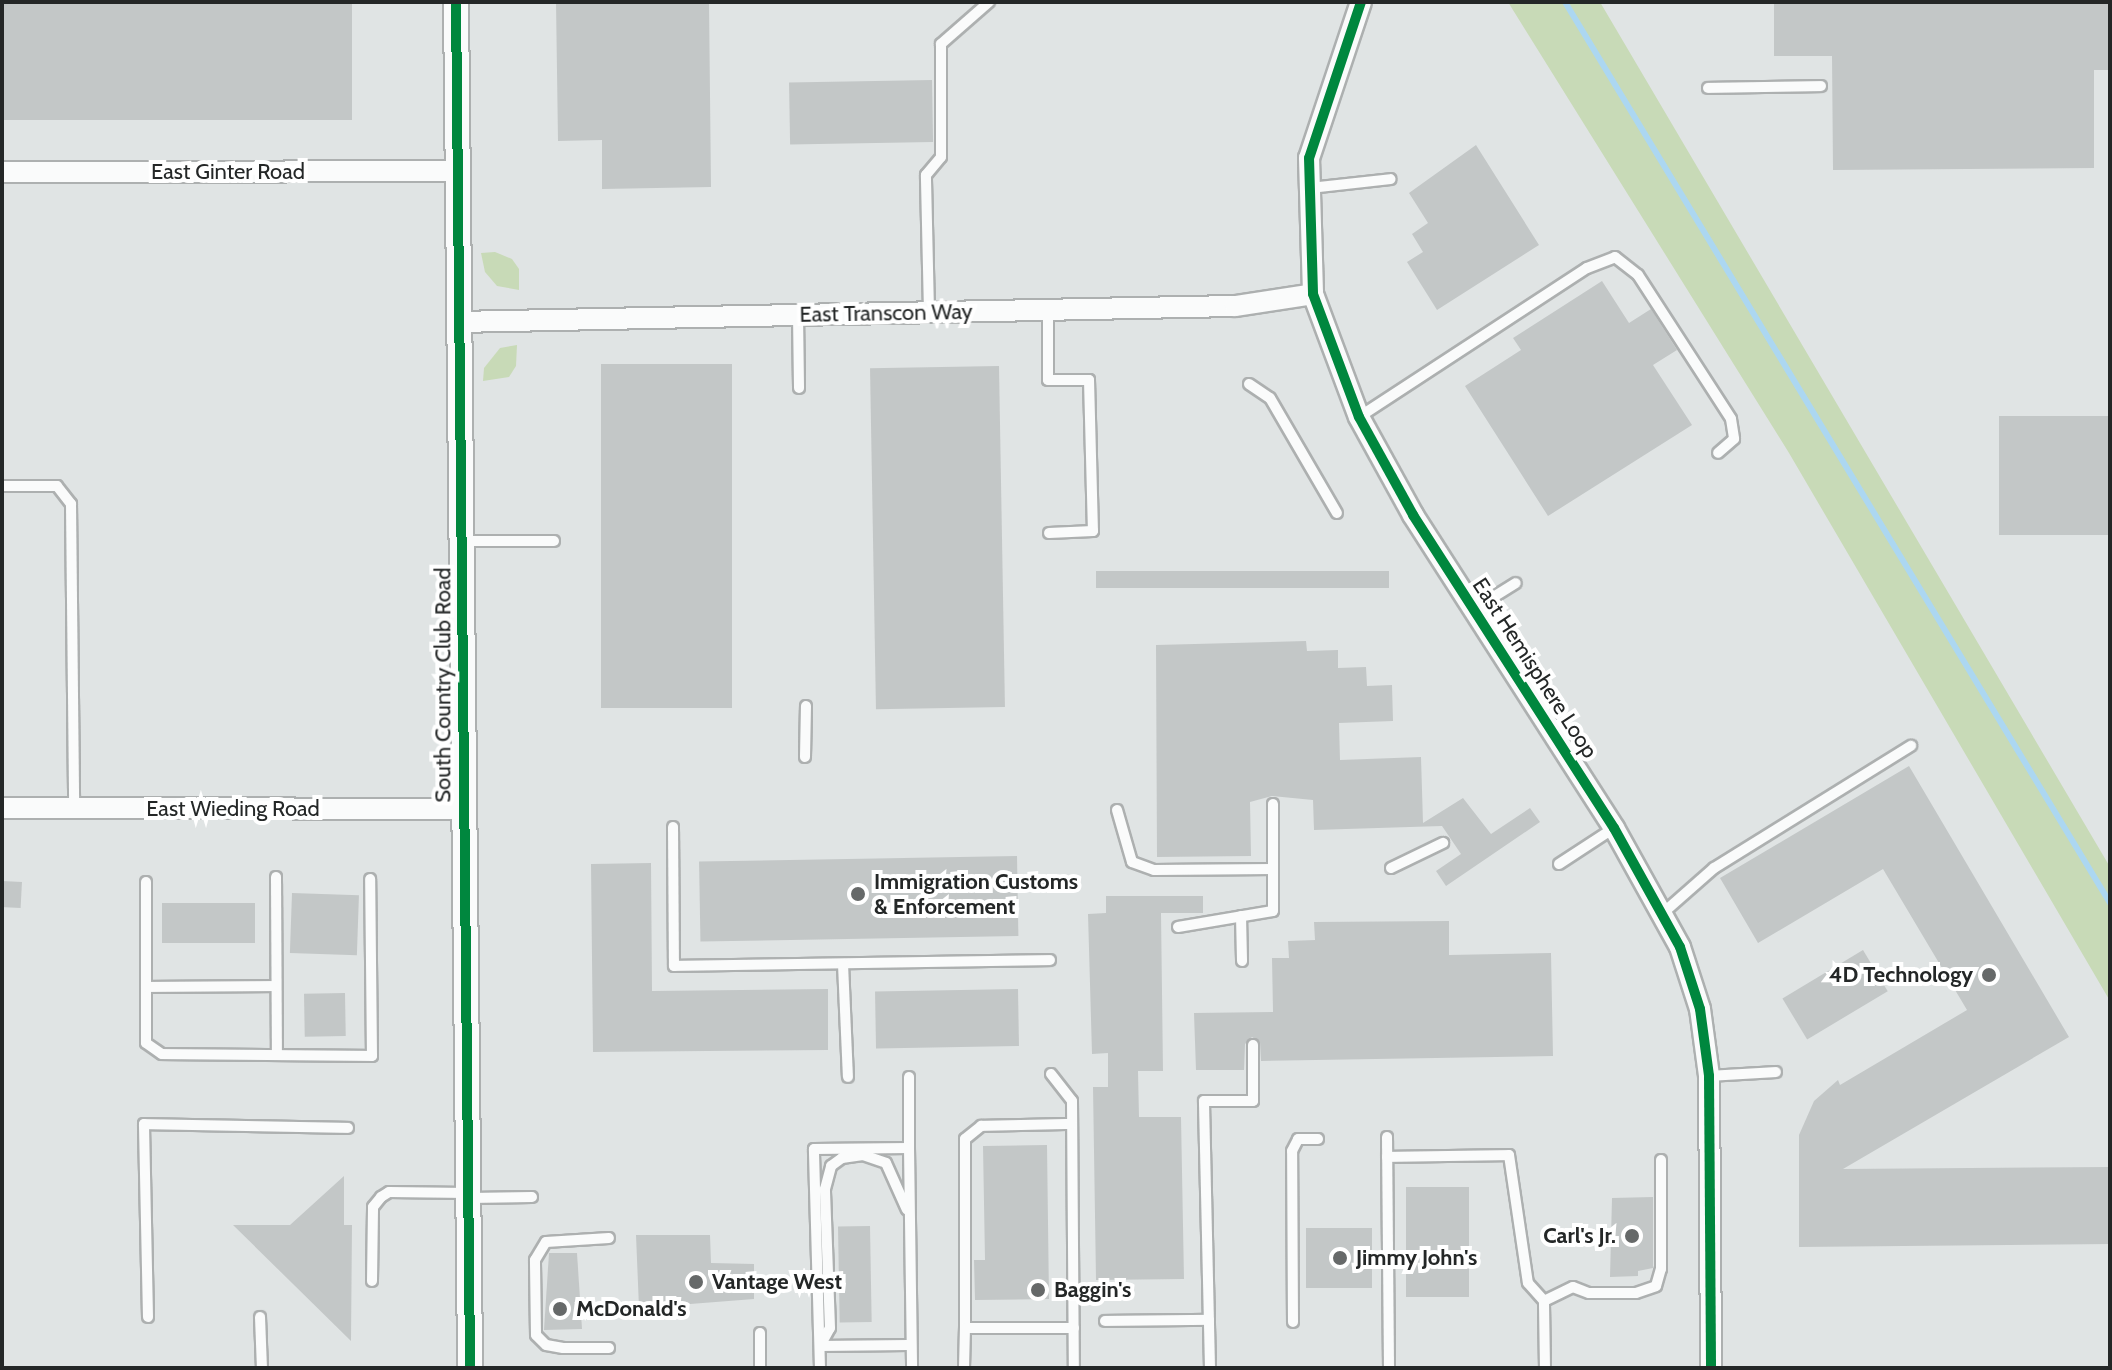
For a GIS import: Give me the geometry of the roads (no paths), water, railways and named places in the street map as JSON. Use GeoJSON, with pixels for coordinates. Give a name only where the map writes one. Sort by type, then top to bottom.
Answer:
{"type":"FeatureCollection","features":[{"type":"Feature","properties":{"kind":"street","name":"South Country Club Road"},"geometry":{"type":"LineString","coordinates":[[456,2],[454,171],[462,541],[470,1368]]}},
{"type":"Feature","properties":{"kind":"street","name":"East Hemisphere Loop"},"geometry":{"type":"LineString","coordinates":[[1361,2],[1309,158],[1313,294],[1359,417],[1474,609],[1614,828],[1663,913],[1700,1009],[1709,1076],[1711,1368]]}},
{"type":"Feature","properties":{"kind":"street","name":"East Ginter Road"},"geometry":{"type":"LineString","coordinates":[[2,172],[454,171]]}},
{"type":"Feature","properties":{"kind":"street","name":"East Transcon Way"},"geometry":{"type":"LineString","coordinates":[[457,322],[1235,306],[1313,294]]}},
{"type":"Feature","properties":{"kind":"street","name":"East Wieding Road"},"geometry":{"type":"LineString","coordinates":[[2,808],[464,809]]}},
{"type":"Feature","properties":{"kind":"lane"},"geometry":{"type":"LineString","coordinates":[[929,312],[926,175],[941,157],[941,44],[989,2]]}},
{"type":"Feature","properties":{"kind":"lane"},"geometry":{"type":"LineString","coordinates":[[1708,88],[1821,86]]}},
{"type":"Feature","properties":{"kind":"lane"},"geometry":{"type":"LineString","coordinates":[[1310,188],[1391,179]]}},
{"type":"Feature","properties":{"kind":"lane"},"geometry":{"type":"LineString","coordinates":[[1359,417],[1587,268],[1615,257],[1638,275],[1731,419],[1734,439],[1718,453]]}},
{"type":"Feature","properties":{"kind":"lane"},"geometry":{"type":"LineString","coordinates":[[1048,310],[1048,380],[1089,380],[1093,531],[1049,533]]}},
{"type":"Feature","properties":{"kind":"lane"},"geometry":{"type":"LineString","coordinates":[[798,315],[799,388]]}},
{"type":"Feature","properties":{"kind":"lane"},"geometry":{"type":"LineString","coordinates":[[1249,384],[1270,398],[1337,513]]}},
{"type":"Feature","properties":{"kind":"lane"},"geometry":{"type":"LineString","coordinates":[[2,486],[57,486],[71,504],[74,808]]}},
{"type":"Feature","properties":{"kind":"lane"},"geometry":{"type":"LineString","coordinates":[[462,541],[554,541]]}},
{"type":"Feature","properties":{"kind":"lane"},"geometry":{"type":"LineString","coordinates":[[1474,609],[1516,583]]}},
{"type":"Feature","properties":{"kind":"lane"},"geometry":{"type":"LineString","coordinates":[[805,757],[806,706]]}},
{"type":"Feature","properties":{"kind":"lane"},"geometry":{"type":"LineString","coordinates":[[1663,913],[1714,868],[1911,746]]}},
{"type":"Feature","properties":{"kind":"lane"},"geometry":{"type":"LineString","coordinates":[[1178,927],[1273,911],[1273,804]]}},
{"type":"Feature","properties":{"kind":"lane"},"geometry":{"type":"LineString","coordinates":[[1117,810],[1132,862],[1154,870],[1273,869]]}},
{"type":"Feature","properties":{"kind":"lane"},"geometry":{"type":"LineString","coordinates":[[673,827],[674,966],[1050,960]]}},
{"type":"Feature","properties":{"kind":"lane"},"geometry":{"type":"LineString","coordinates":[[1559,864],[1614,828]]}},
{"type":"Feature","properties":{"kind":"lane"},"geometry":{"type":"LineString","coordinates":[[1391,868],[1443,843]]}},
{"type":"Feature","properties":{"kind":"lane"},"geometry":{"type":"LineString","coordinates":[[276,877],[277,1055]]}},
{"type":"Feature","properties":{"kind":"lane"},"geometry":{"type":"LineString","coordinates":[[146,882],[146,1043],[162,1054],[372,1056],[370,879]]}},
{"type":"Feature","properties":{"kind":"lane"},"geometry":{"type":"LineString","coordinates":[[1241,916],[1242,961]]}},
{"type":"Feature","properties":{"kind":"lane"},"geometry":{"type":"LineString","coordinates":[[843,964],[848,1077]]}},
{"type":"Feature","properties":{"kind":"lane"},"geometry":{"type":"LineString","coordinates":[[146,987],[276,986]]}},
{"type":"Feature","properties":{"kind":"lane"},"geometry":{"type":"LineString","coordinates":[[1210,1368],[1204,1101],[1253,1101],[1253,1045]]}},
{"type":"Feature","properties":{"kind":"lane"},"geometry":{"type":"LineString","coordinates":[[1709,1076],[1776,1072]]}},
{"type":"Feature","properties":{"kind":"lane"},"geometry":{"type":"LineString","coordinates":[[1051,1074],[1072,1101],[1074,1368]]}},
{"type":"Feature","properties":{"kind":"lane"},"geometry":{"type":"LineString","coordinates":[[909,1077],[908,1345],[912,1368]]}},
{"type":"Feature","properties":{"kind":"lane"},"geometry":{"type":"LineString","coordinates":[[148,1317],[144,1124],[348,1128]]}},
{"type":"Feature","properties":{"kind":"lane"},"geometry":{"type":"LineString","coordinates":[[964,1368],[965,1139],[981,1126],[1072,1124]]}},
{"type":"Feature","properties":{"kind":"lane"},"geometry":{"type":"LineString","coordinates":[[1387,1137],[1389,1368]]}},
{"type":"Feature","properties":{"kind":"lane"},"geometry":{"type":"LineString","coordinates":[[1293,1322],[1292,1151],[1298,1139],[1318,1139]]}},
{"type":"Feature","properties":{"kind":"lane"},"geometry":{"type":"LineString","coordinates":[[820,1368],[814,1149],[909,1148]]}},
{"type":"Feature","properties":{"kind":"lane"},"geometry":{"type":"LineString","coordinates":[[820,1346],[830,1328],[825,1189],[831,1166],[842,1158],[863,1155],[886,1163],[909,1213]]}},
{"type":"Feature","properties":{"kind":"lane"},"geometry":{"type":"LineString","coordinates":[[1387,1157],[1509,1155],[1528,1283],[1544,1301],[1545,1368]]}},
{"type":"Feature","properties":{"kind":"lane"},"geometry":{"type":"LineString","coordinates":[[1544,1301],[1573,1287],[1589,1293],[1636,1293],[1656,1286],[1661,1269],[1661,1160]]}},
{"type":"Feature","properties":{"kind":"lane"},"geometry":{"type":"LineString","coordinates":[[372,1281],[373,1207],[389,1192],[532,1197]]}},
{"type":"Feature","properties":{"kind":"lane"},"geometry":{"type":"LineString","coordinates":[[609,1238],[546,1242],[535,1260],[536,1335],[546,1345],[609,1348]]}},
{"type":"Feature","properties":{"kind":"lane"},"geometry":{"type":"LineString","coordinates":[[260,1317],[262,1368]]}},
{"type":"Feature","properties":{"kind":"lane"},"geometry":{"type":"LineString","coordinates":[[1105,1321],[1209,1320]]}},
{"type":"Feature","properties":{"kind":"lane"},"geometry":{"type":"LineString","coordinates":[[965,1328],[1074,1328]]}},
{"type":"Feature","properties":{"kind":"lane"},"geometry":{"type":"LineString","coordinates":[[760,1333],[760,1368]]}},
{"type":"Feature","properties":{"kind":"lane"},"geometry":{"type":"LineString","coordinates":[[820,1346],[908,1345]]}},
{"type":"Feature","properties":{"kind":"waterway"},"geometry":{"type":"LineString","coordinates":[[1565,2],[2110,903]]}},
{"type":"Feature","properties":{"kind":"place","name":"Immigration Customs & Enforcement"},"geometry":{"type":"Point","coordinates":[858,894]}},
{"type":"Feature","properties":{"kind":"place","name":"4D Technology"},"geometry":{"type":"Point","coordinates":[1989,975]}},
{"type":"Feature","properties":{"kind":"place","name":"Carl's Jr."},"geometry":{"type":"Point","coordinates":[1632,1236]}},
{"type":"Feature","properties":{"kind":"place","name":"Jimmy John's"},"geometry":{"type":"Point","coordinates":[1340,1258]}},
{"type":"Feature","properties":{"kind":"place","name":"Vantage West"},"geometry":{"type":"Point","coordinates":[696,1282]}},
{"type":"Feature","properties":{"kind":"place","name":"Baggin's"},"geometry":{"type":"Point","coordinates":[1038,1290]}},
{"type":"Feature","properties":{"kind":"place","name":"McDonald's"},"geometry":{"type":"Point","coordinates":[560,1309]}}]}
